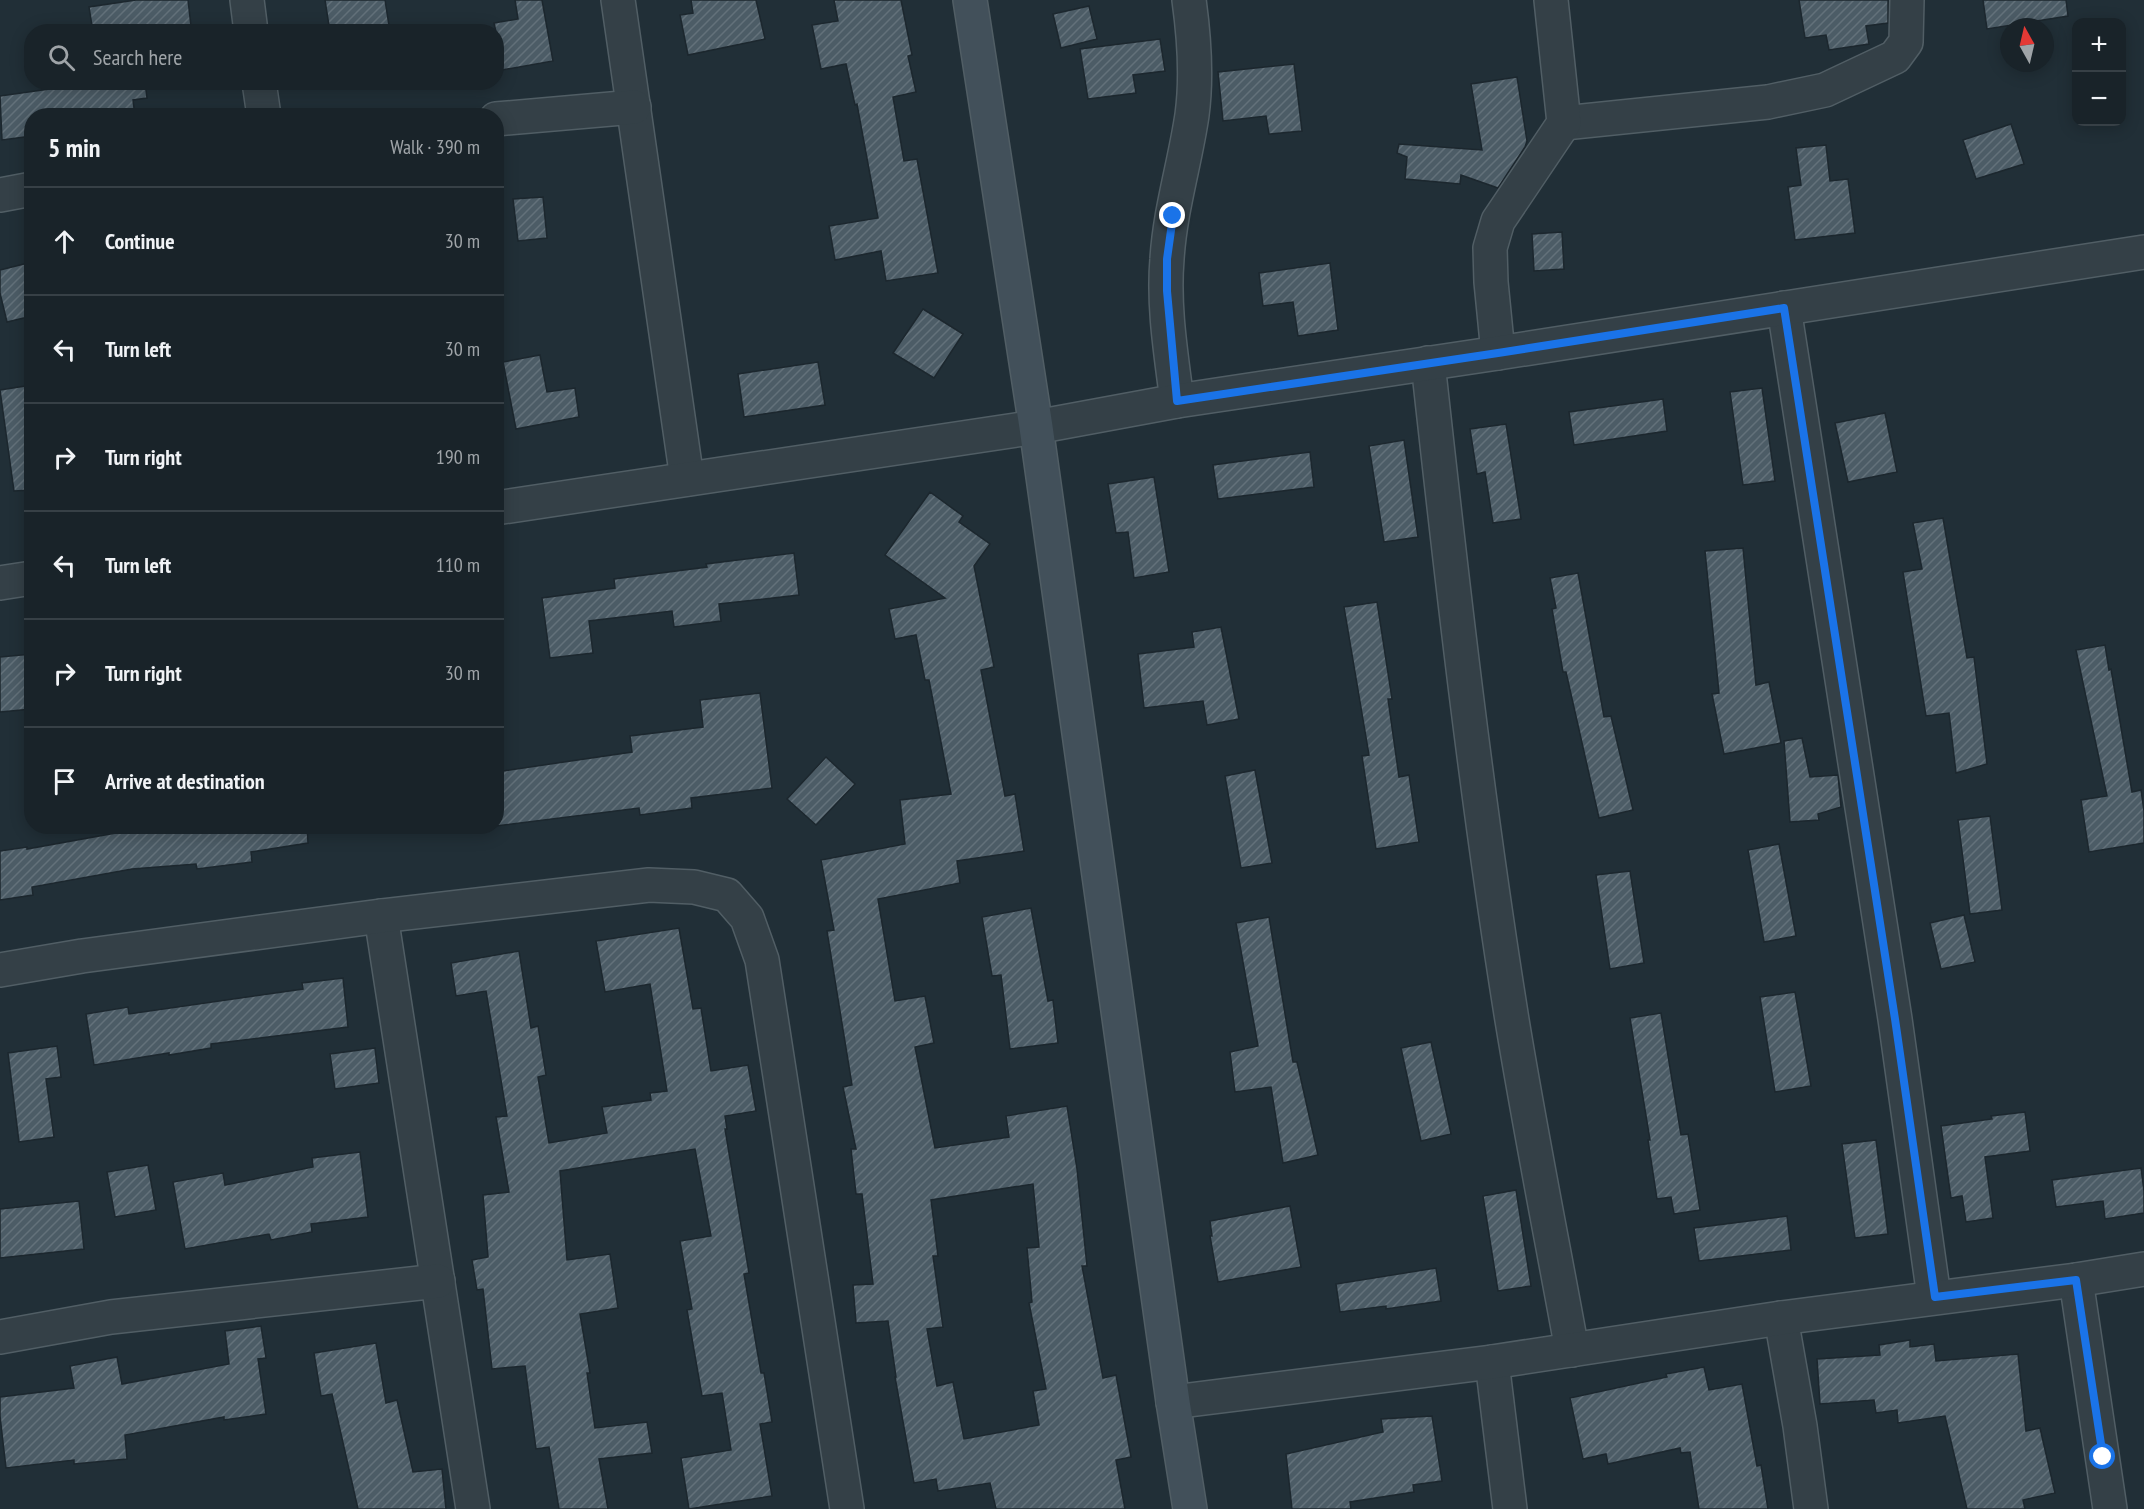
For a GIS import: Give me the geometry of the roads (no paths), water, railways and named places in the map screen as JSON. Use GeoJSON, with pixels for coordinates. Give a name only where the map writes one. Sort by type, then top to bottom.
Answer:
{"type":"FeatureCollection","features":[{"type":"Feature","properties":{"kind":"street"},"geometry":{"type":"LineString","coordinates":[[247,0],[250,24]]}},
{"type":"Feature","properties":{"kind":"street"},"geometry":{"type":"LineString","coordinates":[[618,0],[687,480]]}},
{"type":"Feature","properties":{"kind":"street"},"geometry":{"type":"LineString","coordinates":[[970,0],[1036,427],[1190,1509]]}},
{"type":"Feature","properties":{"kind":"street"},"geometry":{"type":"LineString","coordinates":[[1177,401],[1169,335],[1167,259],[1192,113],[1193,68],[1189,0]]}},
{"type":"Feature","properties":{"kind":"street"},"geometry":{"type":"LineString","coordinates":[[1498,353],[1490,248],[1498,221],[1564,123],[1551,0]]}},
{"type":"Feature","properties":{"kind":"street"},"geometry":{"type":"LineString","coordinates":[[1564,123],[1768,102],[1825,90],[1895,57],[1906,42],[1907,0]]}},
{"type":"Feature","properties":{"kind":"street"},"geometry":{"type":"LineString","coordinates":[[260,90],[263,108]]}},
{"type":"Feature","properties":{"kind":"street"},"geometry":{"type":"LineString","coordinates":[[504,118],[634,107]]}},
{"type":"Feature","properties":{"kind":"street"},"geometry":{"type":"LineString","coordinates":[[0,195],[24,190]]}},
{"type":"Feature","properties":{"kind":"street"},"geometry":{"type":"LineString","coordinates":[[504,507],[1036,427],[1177,401],[2144,252]]}},
{"type":"Feature","properties":{"kind":"street"},"geometry":{"type":"LineString","coordinates":[[1784,308],[1895,1019],[1935,1297]]}},
{"type":"Feature","properties":{"kind":"street"},"geometry":{"type":"LineString","coordinates":[[1428,363],[1476,772],[1505,972],[1572,1350]]}},
{"type":"Feature","properties":{"kind":"street"},"geometry":{"type":"LineString","coordinates":[[0,582],[24,579]]}},
{"type":"Feature","properties":{"kind":"street"},"geometry":{"type":"LineString","coordinates":[[0,970],[82,956],[381,916],[649,885],[694,887],[727,895],[747,918],[762,960],[847,1509]]}},
{"type":"Feature","properties":{"kind":"street"},"geometry":{"type":"LineString","coordinates":[[381,916],[472,1509]]}},
{"type":"Feature","properties":{"kind":"street"},"geometry":{"type":"LineString","coordinates":[[1173,1402],[1492,1362],[1781,1318],[2076,1280],[2144,1269]]}},
{"type":"Feature","properties":{"kind":"street"},"geometry":{"type":"LineString","coordinates":[[2076,1280],[2110,1509]]}},
{"type":"Feature","properties":{"kind":"street"},"geometry":{"type":"LineString","coordinates":[[0,1337],[111,1317],[438,1281]]}},
{"type":"Feature","properties":{"kind":"street"},"geometry":{"type":"LineString","coordinates":[[1781,1318],[1800,1426],[1811,1509]]}},
{"type":"Feature","properties":{"kind":"street"},"geometry":{"type":"LineString","coordinates":[[1492,1362],[1510,1509]]}}]}
